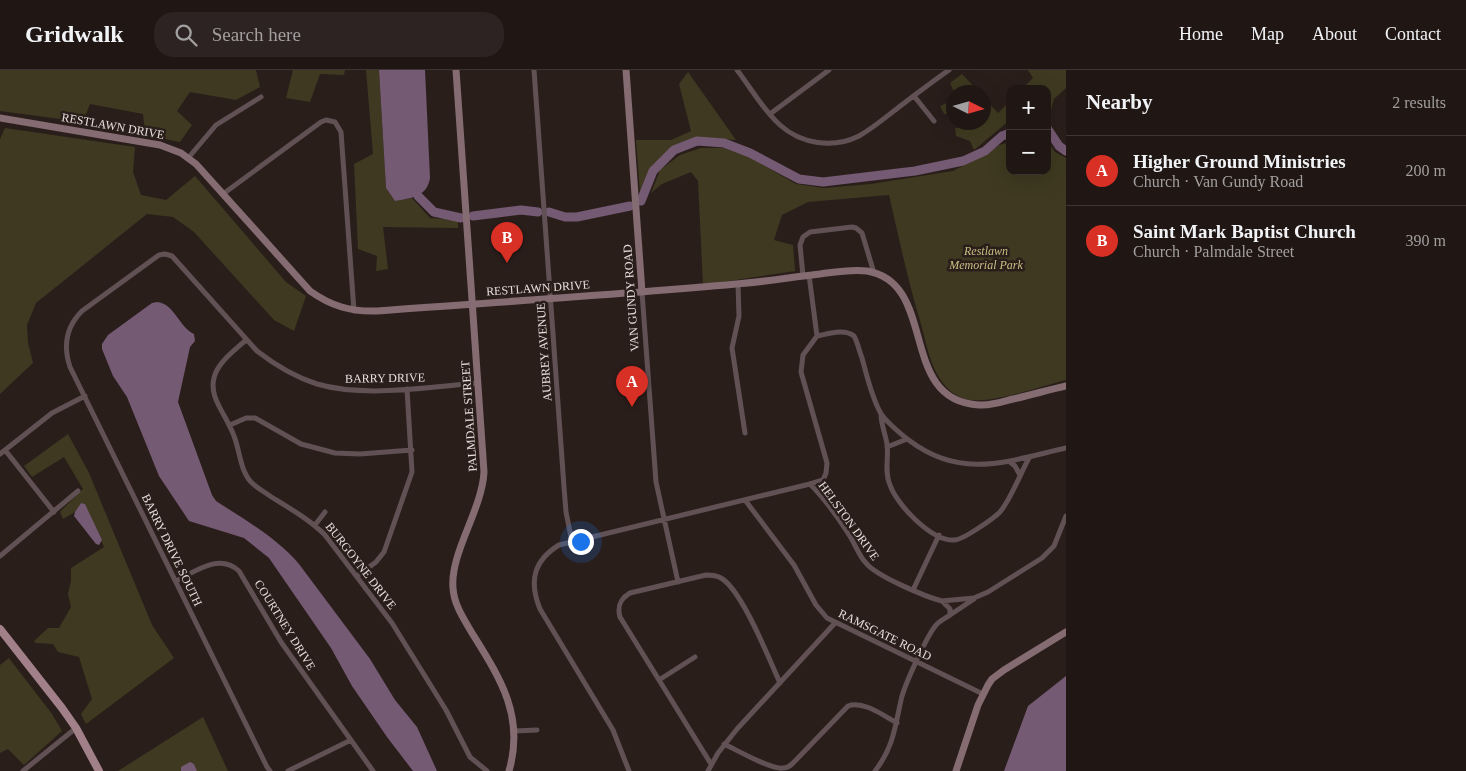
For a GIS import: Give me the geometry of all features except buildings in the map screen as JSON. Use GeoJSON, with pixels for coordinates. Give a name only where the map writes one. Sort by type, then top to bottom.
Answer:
{"type":"FeatureCollection","features":[{"type":"Feature","properties":{"kind":"main road"},"geometry":{"type":"LineString","coordinates":[[0,629],[76,728],[99,771]]}},
{"type":"Feature","properties":{"kind":"street","name":"PALMDALE STREET"},"geometry":{"type":"LineString","coordinates":[[456,70],[484,479],[457,562],[453,587],[458,609],[503,686],[511,711],[514,731],[508,771]]}},
{"type":"Feature","properties":{"kind":"street","name":"AUBREY AVENUE"},"geometry":{"type":"LineString","coordinates":[[534,70],[566,512],[572,542]]}},
{"type":"Feature","properties":{"kind":"street","name":"VAN GUNDY ROAD"},"geometry":{"type":"LineString","coordinates":[[626,70],[656,482],[678,582]]}},
{"type":"Feature","properties":{"kind":"street"},"geometry":{"type":"LineString","coordinates":[[737,70],[779,124],[796,136],[813,142],[839,142],[858,136],[949,70]]}},
{"type":"Feature","properties":{"kind":"street"},"geometry":{"type":"LineString","coordinates":[[817,70],[822,76]]}},
{"type":"Feature","properties":{"kind":"street"},"geometry":{"type":"LineString","coordinates":[[770,114],[829,70]]}},
{"type":"Feature","properties":{"kind":"street"},"geometry":{"type":"LineString","coordinates":[[914,96],[934,121]]}},
{"type":"Feature","properties":{"kind":"street"},"geometry":{"type":"LineString","coordinates":[[189,157],[216,125],[261,97]]}},
{"type":"Feature","properties":{"kind":"street","name":"RESTLAWN DRIVE"},"geometry":{"type":"LineString","coordinates":[[0,118],[160,144],[189,157],[204,171],[310,291],[338,307],[354,311],[377,311],[642,292],[738,284],[852,270],[874,273],[895,286],[907,301],[926,365],[935,382],[948,395],[963,403],[988,405],[1066,386]]}},
{"type":"Feature","properties":{"kind":"street"},"geometry":{"type":"LineString","coordinates":[[223,194],[321,122],[326,120],[335,122],[341,132],[354,311]]}},
{"type":"Feature","properties":{"kind":"street"},"geometry":{"type":"LineString","coordinates":[[874,273],[862,233],[856,228],[810,232],[803,237],[800,245],[817,336],[843,332],[848,332],[854,336],[880,414],[887,447],[887,474],[894,493],[904,507],[920,524],[950,540],[958,540],[993,518],[1004,506],[1029,458]]}},
{"type":"Feature","properties":{"kind":"street","name":"BARRY DRIVE SOUTH"},"geometry":{"type":"LineString","coordinates":[[165,254],[159,255],[82,311],[73,321],[67,335],[67,357],[270,771]]}},
{"type":"Feature","properties":{"kind":"street","name":"BARRY DRIVE"},"geometry":{"type":"LineString","coordinates":[[165,254],[172,256],[246,340],[274,363],[316,384],[350,390],[407,389],[478,383]]}},
{"type":"Feature","properties":{"kind":"street"},"geometry":{"type":"LineString","coordinates":[[738,284],[739,316],[732,348],[745,434]]}},
{"type":"Feature","properties":{"kind":"street","name":"HELSTON DRIVE"},"geometry":{"type":"LineString","coordinates":[[817,336],[803,355],[801,372],[827,463],[823,480],[810,484],[821,495],[849,534],[865,563],[876,572],[913,590],[942,601]]}},
{"type":"Feature","properties":{"kind":"street","name":"BURGOYNE DRIVE"},"geometry":{"type":"LineString","coordinates":[[246,340],[221,364],[213,380],[213,391],[217,404],[230,425],[244,472],[252,483],[315,525],[325,535],[392,623],[446,710],[470,757],[487,771]]}},
{"type":"Feature","properties":{"kind":"street"},"geometry":{"type":"LineString","coordinates":[[357,576],[376,562],[384,552],[412,472],[407,389]]}},
{"type":"Feature","properties":{"kind":"street"},"geometry":{"type":"LineString","coordinates":[[0,454],[52,413],[85,396]]}},
{"type":"Feature","properties":{"kind":"street"},"geometry":{"type":"LineString","coordinates":[[880,414],[907,439],[933,456],[954,462],[976,465],[1010,462],[1066,448]]}},
{"type":"Feature","properties":{"kind":"street"},"geometry":{"type":"LineString","coordinates":[[230,425],[246,418],[256,418],[301,444],[335,453],[360,454],[412,450]]}},
{"type":"Feature","properties":{"kind":"street"},"geometry":{"type":"LineString","coordinates":[[887,447],[907,439]]}},
{"type":"Feature","properties":{"kind":"street"},"geometry":{"type":"LineString","coordinates":[[5,450],[54,512]]}},
{"type":"Feature","properties":{"kind":"street"},"geometry":{"type":"LineString","coordinates":[[1010,462],[1020,474]]}},
{"type":"Feature","properties":{"kind":"street"},"geometry":{"type":"LineString","coordinates":[[821,495],[823,480]]}},
{"type":"Feature","properties":{"kind":"street"},"geometry":{"type":"LineString","coordinates":[[628,771],[613,730],[537,602],[533,582],[541,561],[552,550],[572,542],[810,484]]}},
{"type":"Feature","properties":{"kind":"street"},"geometry":{"type":"LineString","coordinates":[[0,556],[78,491]]}},
{"type":"Feature","properties":{"kind":"street","name":"RAMSGATE ROAD"},"geometry":{"type":"LineString","coordinates":[[745,500],[794,566],[816,605],[827,618],[983,694]]}},
{"type":"Feature","properties":{"kind":"street"},"geometry":{"type":"LineString","coordinates":[[315,525],[325,512]]}},
{"type":"Feature","properties":{"kind":"street"},"geometry":{"type":"LineString","coordinates":[[874,771],[886,754],[897,723],[901,699],[932,630],[937,624],[975,598],[988,592],[1047,554],[1054,546],[1066,516]]}},
{"type":"Feature","properties":{"kind":"street"},"geometry":{"type":"LineString","coordinates":[[913,590],[939,535]]}},
{"type":"Feature","properties":{"kind":"street","name":"COURTNEY DRIVE"},"geometry":{"type":"LineString","coordinates":[[176,581],[210,564],[229,565],[239,571],[281,642],[373,771]]}},
{"type":"Feature","properties":{"kind":"street"},"geometry":{"type":"LineString","coordinates":[[711,764],[620,617],[621,601],[630,593],[712,575],[726,581],[746,611],[780,683]]}},
{"type":"Feature","properties":{"kind":"street"},"geometry":{"type":"LineString","coordinates":[[942,601],[975,598]]}},
{"type":"Feature","properties":{"kind":"street"},"geometry":{"type":"LineString","coordinates":[[942,601],[950,609],[950,615]]}},
{"type":"Feature","properties":{"kind":"street"},"geometry":{"type":"LineString","coordinates":[[708,771],[724,744],[835,623]]}},
{"type":"Feature","properties":{"kind":"street"},"geometry":{"type":"LineString","coordinates":[[956,771],[983,694],[992,679],[1066,632]]}},
{"type":"Feature","properties":{"kind":"street"},"geometry":{"type":"LineString","coordinates":[[659,680],[695,656]]}},
{"type":"Feature","properties":{"kind":"street"},"geometry":{"type":"LineString","coordinates":[[724,744],[774,767],[783,768],[791,765],[848,706],[856,704],[863,706],[897,723]]}},
{"type":"Feature","properties":{"kind":"street"},"geometry":{"type":"LineString","coordinates":[[23,771],[76,728]]}},
{"type":"Feature","properties":{"kind":"street"},"geometry":{"type":"LineString","coordinates":[[514,731],[537,730]]}},
{"type":"Feature","properties":{"kind":"street"},"geometry":{"type":"LineString","coordinates":[[288,771],[351,740]]}},
{"type":"Feature","properties":{"kind":"green space"},"geometry":{"type":"Polygon","coordinates":[[[0,70],[256,70],[260,87],[236,100],[190,92],[177,111],[192,125],[180,142],[145,135],[143,114],[90,104],[83,122],[0,111],[0,70]]]}},
{"type":"Feature","properties":{"kind":"green space"},"geometry":{"type":"Polygon","coordinates":[[[293,70],[345,70],[344,75],[320,74],[310,102],[286,98],[293,70]]]}},
{"type":"Feature","properties":{"kind":"green space"},"geometry":{"type":"Polygon","coordinates":[[[366,70],[379,70],[386,188],[395,201],[412,198],[430,218],[458,220],[458,228],[383,227],[388,269],[376,271],[377,256],[358,249],[354,164],[373,154],[366,70]]]}},
{"type":"Feature","properties":{"kind":"green space"},"geometry":{"type":"Polygon","coordinates":[[[1028,70],[1066,70],[1066,88],[1054,99],[1051,110],[1051,85],[1026,85],[1033,78],[1028,70]]]}},
{"type":"Feature","properties":{"kind":"green space"},"geometry":{"type":"Polygon","coordinates":[[[688,72],[736,140],[696,138],[672,147],[650,170],[640,193],[636,140],[671,140],[691,131],[679,84],[688,72]]]}},
{"type":"Feature","properties":{"kind":"green space"},"geometry":{"type":"Polygon","coordinates":[[[962,74],[972,85],[951,85],[950,83],[962,74]]]}},
{"type":"Feature","properties":{"kind":"green space"},"geometry":{"type":"Polygon","coordinates":[[[946,103],[946,114],[944,114],[940,106],[946,103]]]}},
{"type":"Feature","properties":{"kind":"green space"},"geometry":{"type":"Polygon","coordinates":[[[1006,105],[1006,123],[974,150],[970,141],[956,136],[955,130],[991,130],[991,106],[998,113],[1006,105]]]}},
{"type":"Feature","properties":{"kind":"green space"},"geometry":{"type":"Polygon","coordinates":[[[5,128],[135,147],[133,172],[141,195],[166,200],[195,176],[286,282],[306,296],[294,331],[274,320],[194,232],[173,217],[147,214],[36,303],[27,325],[28,343],[33,363],[0,394],[0,139],[5,128]]]}},
{"type":"Feature","properties":{"kind":"green space","name":"Restlawn Memorial Park"},"geometry":{"type":"Polygon","coordinates":[[[1006,143],[1006,175],[1051,175],[1051,146],[1055,152],[1066,158],[1066,380],[1013,395],[984,400],[972,400],[957,396],[945,386],[934,368],[912,292],[889,195],[808,202],[782,215],[774,240],[793,245],[795,271],[703,285],[698,181],[691,172],[662,184],[651,193],[660,170],[680,155],[701,148],[724,148],[749,157],[796,184],[824,188],[871,184],[953,171],[999,145],[1006,143]]]}},
{"type":"Feature","properties":{"kind":"green space"},"geometry":{"type":"Polygon","coordinates":[[[68,434],[89,473],[152,625],[174,658],[86,724],[81,714],[92,699],[79,657],[58,652],[53,644],[36,643],[34,641],[48,628],[59,628],[71,607],[68,594],[71,568],[104,547],[85,504],[81,503],[75,512],[63,519],[60,512],[83,489],[64,457],[32,477],[24,466],[68,434]]]}},
{"type":"Feature","properties":{"kind":"green space"},"geometry":{"type":"Polygon","coordinates":[[[9,658],[52,714],[62,731],[24,765],[8,749],[0,753],[0,665],[9,658]]]}},
{"type":"Feature","properties":{"kind":"green space"},"geometry":{"type":"Polygon","coordinates":[[[203,717],[228,771],[197,771],[194,764],[181,767],[181,771],[118,771],[203,717]]]}},
{"type":"Feature","properties":{"kind":"shaded area"},"geometry":{"type":"Polygon","coordinates":[[[379,70],[425,70],[430,178],[426,189],[422,193],[395,201],[386,188],[379,70]]]}},
{"type":"Feature","properties":{"kind":"shaded area"},"geometry":{"type":"Polygon","coordinates":[[[157,302],[168,306],[184,326],[194,334],[195,341],[190,347],[178,402],[212,495],[216,501],[270,537],[299,564],[370,659],[395,700],[417,727],[437,771],[413,771],[352,686],[331,648],[269,558],[244,538],[189,521],[159,476],[127,397],[113,376],[102,349],[102,344],[108,335],[152,303],[157,302]]]}},
{"type":"Feature","properties":{"kind":"shaded area"},"geometry":{"type":"Polygon","coordinates":[[[81,503],[85,504],[102,540],[99,545],[96,544],[74,516],[81,503]]]}},
{"type":"Feature","properties":{"kind":"shaded area"},"geometry":{"type":"Polygon","coordinates":[[[1066,676],[1066,771],[1004,771],[1028,706],[1066,676]]]}},
{"type":"Feature","properties":{"kind":"shaded area"},"geometry":{"type":"Polygon","coordinates":[[[190,762],[194,764],[197,771],[181,771],[181,767],[190,762]]]}},
{"type":"Feature","properties":{"kind":"waterway"},"geometry":{"type":"LineString","coordinates":[[1048,130],[1059,146],[1066,151]]}},
{"type":"Feature","properties":{"kind":"waterway"},"geometry":{"type":"LineString","coordinates":[[641,201],[653,171],[674,150],[697,141],[724,143],[750,153],[799,179],[823,182],[915,171],[963,161],[985,151],[1006,134]]}},
{"type":"Feature","properties":{"kind":"waterway"},"geometry":{"type":"LineString","coordinates":[[418,196],[434,212],[461,218]]}},
{"type":"Feature","properties":{"kind":"waterway"},"geometry":{"type":"LineString","coordinates":[[549,212],[565,217],[577,217],[630,206]]}},
{"type":"Feature","properties":{"kind":"waterway"},"geometry":{"type":"LineString","coordinates":[[473,216],[521,210],[538,212]]}},
{"type":"Feature","properties":{"kind":"place","name":"Saint Mark Baptist Church"},"geometry":{"type":"Point","coordinates":[507,263]}},
{"type":"Feature","properties":{"kind":"place","name":"Higher Ground Ministries"},"geometry":{"type":"Point","coordinates":[632,407]}}]}
